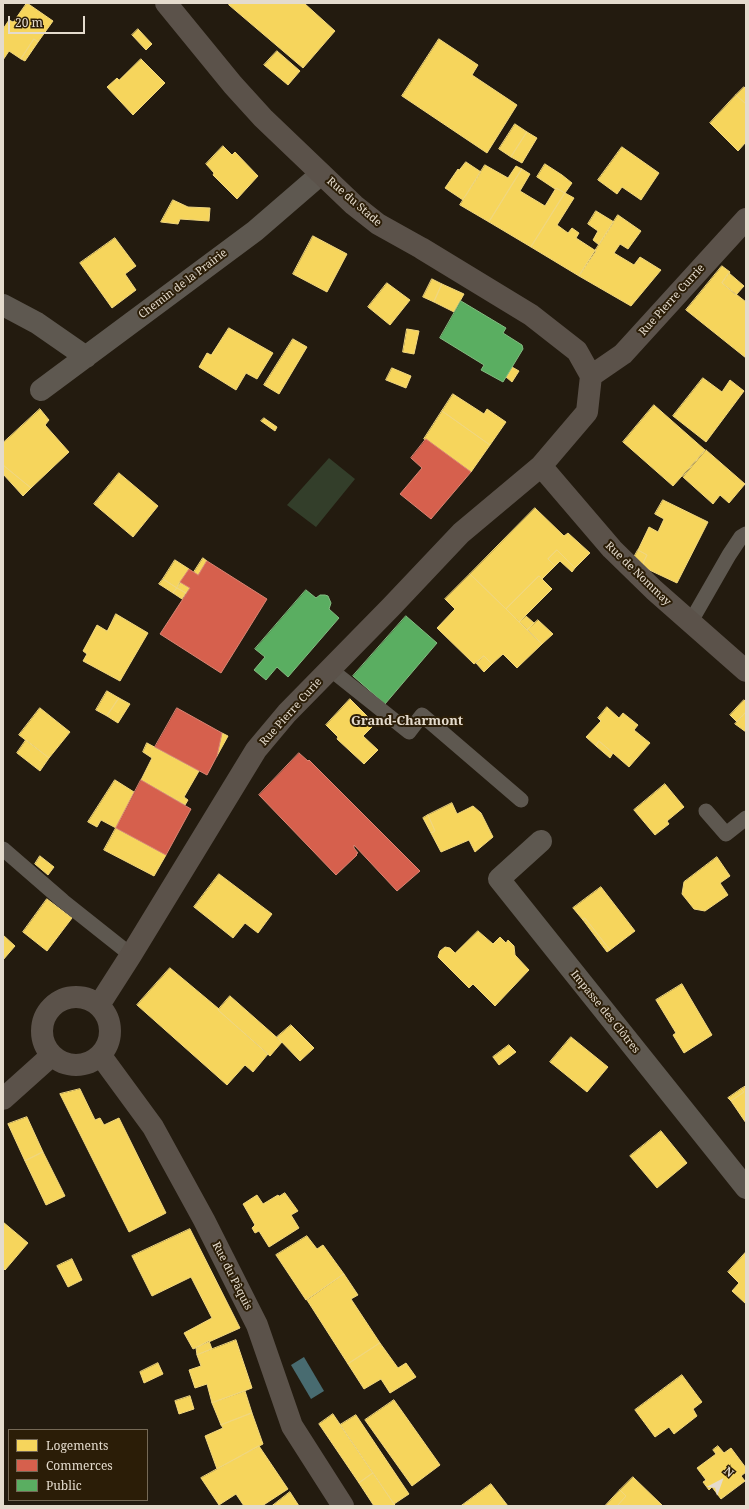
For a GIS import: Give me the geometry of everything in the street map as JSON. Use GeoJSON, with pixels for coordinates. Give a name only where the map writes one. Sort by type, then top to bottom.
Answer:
{"type":"FeatureCollection","features":[{"type":"Feature","properties":{"kind":"street","name":"Rue du Stade"},"geometry":{"type":"LineString","coordinates":[[166,3],[233,85],[263,118],[354,205],[378,224],[531,315],[576,351],[591,376]]}},
{"type":"Feature","properties":{"kind":"street","name":"Chemin de la Prairie"},"geometry":{"type":"LineString","coordinates":[[41,390],[255,231],[321,174]]}},
{"type":"Feature","properties":{"kind":"street","name":"Rue Pierre Currie"},"geometry":{"type":"LineString","coordinates":[[591,376],[623,354],[746,218]]}},
{"type":"Feature","properties":{"kind":"street"},"geometry":{"type":"LineString","coordinates":[[3,305],[36,323],[86,357]]}},
{"type":"Feature","properties":{"kind":"street","name":"Rue Pierre Curie"},"geometry":{"type":"LineString","coordinates":[[99,1005],[256,750],[287,713],[391,607],[461,532],[541,466],[587,412],[591,376]]}},
{"type":"Feature","properties":{"kind":"street","name":"Rue de Nommay"},"geometry":{"type":"LineString","coordinates":[[541,466],[612,549],[690,623],[746,671]]}},
{"type":"Feature","properties":{"kind":"street","name":"Impasse des Clôtres"},"geometry":{"type":"LineString","coordinates":[[541,841],[500,879],[746,1188]]}},
{"type":"Feature","properties":{"kind":"street"},"geometry":{"type":"LineString","coordinates":[[79,997],[99,1005],[109,1020],[110,1039],[101,1056],[86,1065],[67,1065],[51,1056],[42,1037],[44,1016],[59,1001],[79,997]]}},
{"type":"Feature","properties":{"kind":"street"},"geometry":{"type":"LineString","coordinates":[[3,1099],[51,1056]]}},
{"type":"Feature","properties":{"kind":"street","name":"Rue du Pâquis"},"geometry":{"type":"LineString","coordinates":[[101,1056],[153,1126],[204,1220],[257,1325],[292,1426],[342,1506]]}},
{"type":"Feature","properties":{"kind":"lane"},"geometry":{"type":"LineString","coordinates":[[690,623],[729,555],[741,537],[746,534]]}},
{"type":"Feature","properties":{"kind":"lane"},"geometry":{"type":"LineString","coordinates":[[330,669],[409,732],[422,715],[521,800]]}},
{"type":"Feature","properties":{"kind":"lane"},"geometry":{"type":"LineString","coordinates":[[706,811],[726,834],[746,818]]}},
{"type":"Feature","properties":{"kind":"lane"},"geometry":{"type":"LineString","coordinates":[[3,849],[63,901],[131,955]]}},
{"type":"Feature","properties":{"kind":"green space"},"geometry":{"type":"Polygon","coordinates":[[[329,458],[355,479],[316,527],[287,505],[329,458]]]}},
{"type":"Feature","properties":{"kind":"water"},"geometry":{"type":"Polygon","coordinates":[[[304,1357],[324,1391],[311,1399],[291,1365],[304,1357]]]}},
{"type":"Feature","properties":{"kind":"building: Logements"},"geometry":{"type":"Polygon","coordinates":[[[27,3],[53,21],[38,42],[34,39],[21,59],[9,51],[3,60],[3,29],[9,20],[13,22],[27,3]]]}},
{"type":"Feature","properties":{"kind":"building: Logements"},"geometry":{"type":"Polygon","coordinates":[[[229,3],[304,3],[335,31],[303,68],[229,5],[229,3]]]}},
{"type":"Feature","properties":{"kind":"building: Logements"},"geometry":{"type":"Polygon","coordinates":[[[138,29],[152,44],[146,50],[132,35],[138,29]]]}},
{"type":"Feature","properties":{"kind":"building: Logements"},"geometry":{"type":"Polygon","coordinates":[[[34,39],[38,42],[25,61],[21,59],[34,39]]]}},
{"type":"Feature","properties":{"kind":"building: Logements"},"geometry":{"type":"Polygon","coordinates":[[[439,39],[478,65],[472,75],[517,105],[487,153],[402,96],[439,39]]]}},
{"type":"Feature","properties":{"kind":"building: Logements"},"geometry":{"type":"Polygon","coordinates":[[[277,51],[300,71],[288,85],[264,65],[277,51]]]}},
{"type":"Feature","properties":{"kind":"building: Logements"},"geometry":{"type":"Polygon","coordinates":[[[141,59],[165,83],[133,115],[107,87],[117,78],[119,80],[141,59]]]}},
{"type":"Feature","properties":{"kind":"building: Logements"},"geometry":{"type":"Polygon","coordinates":[[[744,87],[746,89],[746,104],[736,95],[744,87]]]}},
{"type":"Feature","properties":{"kind":"building: Logements"},"geometry":{"type":"Polygon","coordinates":[[[736,95],[746,104],[746,142],[738,151],[710,123],[736,95]]]}},
{"type":"Feature","properties":{"kind":"building: Logements"},"geometry":{"type":"Polygon","coordinates":[[[515,124],[527,132],[511,157],[499,149],[515,124]]]}},
{"type":"Feature","properties":{"kind":"building: Logements"},"geometry":{"type":"Polygon","coordinates":[[[527,132],[537,138],[522,163],[511,157],[527,132]]]}},
{"type":"Feature","properties":{"kind":"building: Logements"},"geometry":{"type":"Polygon","coordinates":[[[223,146],[232,155],[235,152],[258,176],[237,199],[213,175],[214,173],[206,164],[223,146]]]}},
{"type":"Feature","properties":{"kind":"building: Logements"},"geometry":{"type":"Polygon","coordinates":[[[622,147],[659,173],[641,200],[622,187],[617,194],[598,180],[622,147]]]}},
{"type":"Feature","properties":{"kind":"building: Logements"},"geometry":{"type":"Polygon","coordinates":[[[466,162],[481,172],[463,200],[445,188],[458,169],[459,170],[466,162]]]}},
{"type":"Feature","properties":{"kind":"building: Logements"},"geometry":{"type":"Polygon","coordinates":[[[545,164],[572,183],[565,193],[556,188],[555,189],[537,177],[545,164]]]}},
{"type":"Feature","properties":{"kind":"building: Logements"},"geometry":{"type":"Polygon","coordinates":[[[485,165],[508,178],[516,166],[522,169],[489,222],[460,205],[485,165]]]}},
{"type":"Feature","properties":{"kind":"building: Logements"},"geometry":{"type":"Polygon","coordinates":[[[522,169],[530,174],[520,191],[545,206],[556,188],[565,193],[531,247],[489,222],[522,169]]]}},
{"type":"Feature","properties":{"kind":"building: Logements"},"geometry":{"type":"Polygon","coordinates":[[[565,193],[574,198],[557,225],[568,233],[572,228],[579,233],[576,238],[596,251],[579,276],[531,247],[565,193]]]}},
{"type":"Feature","properties":{"kind":"building: Logements"},"geometry":{"type":"Polygon","coordinates":[[[173,200],[188,207],[210,208],[209,221],[180,219],[178,224],[161,222],[173,200]]]}},
{"type":"Feature","properties":{"kind":"building: Logements"},"geometry":{"type":"Polygon","coordinates":[[[596,211],[614,222],[599,245],[593,240],[598,231],[588,224],[596,211]]]}},
{"type":"Feature","properties":{"kind":"building: Logements"},"geometry":{"type":"Polygon","coordinates":[[[618,215],[641,231],[628,249],[620,244],[614,253],[634,265],[640,257],[661,270],[631,306],[579,276],[618,215]]]}},
{"type":"Feature","properties":{"kind":"building: Logements"},"geometry":{"type":"Polygon","coordinates":[[[313,236],[347,254],[327,292],[293,274],[313,236]]]}},
{"type":"Feature","properties":{"kind":"building: Logements"},"geometry":{"type":"Polygon","coordinates":[[[115,238],[136,266],[125,274],[136,290],[112,308],[80,263],[115,238]]]}},
{"type":"Feature","properties":{"kind":"building: Logements"},"geometry":{"type":"Polygon","coordinates":[[[722,266],[730,272],[722,283],[746,302],[746,358],[686,310],[722,266]]]}},
{"type":"Feature","properties":{"kind":"building: Logements"},"geometry":{"type":"Polygon","coordinates":[[[729,273],[744,286],[736,295],[722,283],[729,273]]]}},
{"type":"Feature","properties":{"kind":"building: Logements"},"geometry":{"type":"Polygon","coordinates":[[[432,279],[442,284],[434,302],[423,297],[432,279]]]}},
{"type":"Feature","properties":{"kind":"building: Logements"},"geometry":{"type":"Polygon","coordinates":[[[387,283],[410,300],[390,325],[368,307],[387,283]]]}},
{"type":"Feature","properties":{"kind":"building: Logements"},"geometry":{"type":"Polygon","coordinates":[[[442,284],[464,294],[454,312],[434,302],[442,284]]]}},
{"type":"Feature","properties":{"kind":"building: Logements"},"geometry":{"type":"Polygon","coordinates":[[[229,328],[273,353],[257,379],[246,373],[236,390],[199,367],[207,353],[211,355],[229,328]]]}},
{"type":"Feature","properties":{"kind":"building: Logements"},"geometry":{"type":"Polygon","coordinates":[[[407,329],[419,331],[414,354],[403,352],[407,329]]]}},
{"type":"Feature","properties":{"kind":"building: Logements"},"geometry":{"type":"Polygon","coordinates":[[[293,339],[307,347],[279,394],[264,385],[293,339]]]}},
{"type":"Feature","properties":{"kind":"building: Logements"},"geometry":{"type":"Polygon","coordinates":[[[512,367],[519,371],[512,382],[506,377],[512,367]]]}},
{"type":"Feature","properties":{"kind":"building: Logements"},"geometry":{"type":"Polygon","coordinates":[[[392,368],[411,376],[406,388],[386,380],[392,368]]]}},
{"type":"Feature","properties":{"kind":"building: Logements"},"geometry":{"type":"Polygon","coordinates":[[[703,378],[722,392],[730,380],[744,391],[706,442],[673,416],[703,378]]]}},
{"type":"Feature","properties":{"kind":"building: Logements"},"geometry":{"type":"Polygon","coordinates":[[[453,394],[484,414],[487,409],[506,422],[490,445],[442,411],[453,394]]]}},
{"type":"Feature","properties":{"kind":"building: Logements"},"geometry":{"type":"Polygon","coordinates":[[[654,405],[705,450],[673,486],[623,442],[654,405]]]}},
{"type":"Feature","properties":{"kind":"building: Logements"},"geometry":{"type":"Polygon","coordinates":[[[40,409],[49,420],[45,425],[69,452],[31,488],[3,465],[3,443],[40,409]]]}},
{"type":"Feature","properties":{"kind":"building: Logements"},"geometry":{"type":"Polygon","coordinates":[[[442,411],[490,445],[471,472],[424,439],[442,411]]]}},
{"type":"Feature","properties":{"kind":"building: Logements"},"geometry":{"type":"Polygon","coordinates":[[[264,418],[277,427],[275,431],[261,421],[264,418]]]}},
{"type":"Feature","properties":{"kind":"building: Logements"},"geometry":{"type":"Polygon","coordinates":[[[706,450],[745,484],[729,503],[720,495],[713,504],[683,477],[706,450]]]}},
{"type":"Feature","properties":{"kind":"building: Logements"},"geometry":{"type":"Polygon","coordinates":[[[3,465],[31,488],[23,496],[3,474],[3,465]]]}},
{"type":"Feature","properties":{"kind":"building: Logements"},"geometry":{"type":"Polygon","coordinates":[[[119,473],[158,506],[133,537],[94,504],[119,473]]]}},
{"type":"Feature","properties":{"kind":"building: Logements"},"geometry":{"type":"Polygon","coordinates":[[[663,500],[708,522],[677,583],[643,567],[647,555],[638,550],[649,527],[658,532],[664,519],[655,514],[663,500]]]}},
{"type":"Feature","properties":{"kind":"building: Logements"},"geometry":{"type":"Polygon","coordinates":[[[535,508],[564,536],[568,533],[590,553],[575,568],[557,550],[548,559],[555,566],[542,579],[539,576],[506,609],[470,574],[535,508]]]}},
{"type":"Feature","properties":{"kind":"building: Logements"},"geometry":{"type":"Polygon","coordinates":[[[557,550],[575,568],[572,572],[560,561],[555,566],[548,559],[557,550]]]}},
{"type":"Feature","properties":{"kind":"building: Logements"},"geometry":{"type":"Polygon","coordinates":[[[638,550],[647,555],[643,567],[632,561],[638,550]]]}},
{"type":"Feature","properties":{"kind":"building: Logements"},"geometry":{"type":"Polygon","coordinates":[[[203,558],[207,561],[198,575],[194,572],[203,558]]]}},
{"type":"Feature","properties":{"kind":"building: Logements"},"geometry":{"type":"Polygon","coordinates":[[[175,560],[189,569],[177,588],[163,579],[175,560]]]}},
{"type":"Feature","properties":{"kind":"building: Logements"},"geometry":{"type":"Polygon","coordinates":[[[470,574],[542,644],[517,668],[503,654],[492,664],[484,656],[474,664],[437,628],[455,609],[445,599],[470,574]]]}},
{"type":"Feature","properties":{"kind":"building: Logements"},"geometry":{"type":"Polygon","coordinates":[[[539,576],[552,589],[519,622],[506,609],[539,576]]]}},
{"type":"Feature","properties":{"kind":"building: Logements"},"geometry":{"type":"Polygon","coordinates":[[[163,579],[177,588],[173,593],[159,584],[163,579]]]}},
{"type":"Feature","properties":{"kind":"building: Logements"},"geometry":{"type":"Polygon","coordinates":[[[180,582],[190,588],[186,593],[177,588],[180,582]]]}},
{"type":"Feature","properties":{"kind":"building: Logements"},"geometry":{"type":"Polygon","coordinates":[[[177,588],[186,593],[182,599],[173,593],[177,588]]]}},
{"type":"Feature","properties":{"kind":"building: Logements"},"geometry":{"type":"Polygon","coordinates":[[[116,614],[148,633],[120,681],[83,661],[87,654],[83,651],[97,625],[107,631],[116,614]]]}},
{"type":"Feature","properties":{"kind":"building: Logements"},"geometry":{"type":"Polygon","coordinates":[[[526,616],[534,623],[527,630],[519,622],[526,616]]]}},
{"type":"Feature","properties":{"kind":"building: Logements"},"geometry":{"type":"Polygon","coordinates":[[[538,620],[553,634],[542,644],[527,630],[538,620]]]}},
{"type":"Feature","properties":{"kind":"building: Logements"},"geometry":{"type":"Polygon","coordinates":[[[484,656],[492,664],[484,672],[476,663],[484,656]]]}},
{"type":"Feature","properties":{"kind":"building: Logements"},"geometry":{"type":"Polygon","coordinates":[[[107,691],[119,698],[107,716],[96,710],[107,691]]]}},
{"type":"Feature","properties":{"kind":"building: Logements"},"geometry":{"type":"Polygon","coordinates":[[[119,698],[130,704],[118,723],[107,716],[119,698]]]}},
{"type":"Feature","properties":{"kind":"building: Logements"},"geometry":{"type":"Polygon","coordinates":[[[350,699],[375,724],[363,736],[378,750],[364,764],[337,739],[338,737],[326,725],[350,699]]]}},
{"type":"Feature","properties":{"kind":"building: Logements"},"geometry":{"type":"Polygon","coordinates":[[[744,700],[746,702],[746,712],[737,722],[730,715],[744,700]]]}},
{"type":"Feature","properties":{"kind":"building: Logements"},"geometry":{"type":"Polygon","coordinates":[[[607,707],[619,718],[623,713],[638,725],[634,730],[650,743],[629,767],[599,741],[596,746],[586,737],[601,721],[598,718],[607,707]]]}},
{"type":"Feature","properties":{"kind":"building: Logements"},"geometry":{"type":"Polygon","coordinates":[[[40,708],[70,732],[49,758],[19,735],[40,708]]]}},
{"type":"Feature","properties":{"kind":"building: Logements"},"geometry":{"type":"Polygon","coordinates":[[[746,712],[746,732],[735,724],[746,712]]]}},
{"type":"Feature","properties":{"kind":"building: Logements"},"geometry":{"type":"Polygon","coordinates":[[[222,733],[228,736],[217,756],[222,733]]]}},
{"type":"Feature","properties":{"kind":"building: Logements"},"geometry":{"type":"Polygon","coordinates":[[[26,740],[49,758],[40,771],[17,753],[26,740]]]}},
{"type":"Feature","properties":{"kind":"building: Logements"},"geometry":{"type":"Polygon","coordinates":[[[599,741],[613,753],[610,758],[596,746],[599,741]]]}},
{"type":"Feature","properties":{"kind":"building: Logements"},"geometry":{"type":"Polygon","coordinates":[[[147,743],[199,771],[184,797],[188,800],[185,805],[141,780],[152,758],[143,752],[147,743]]]}},
{"type":"Feature","properties":{"kind":"building: Logements"},"geometry":{"type":"Polygon","coordinates":[[[115,780],[134,792],[116,828],[101,820],[97,827],[88,822],[115,780]]]}},
{"type":"Feature","properties":{"kind":"building: Logements"},"geometry":{"type":"Polygon","coordinates":[[[665,784],[684,807],[667,821],[669,824],[655,835],[634,810],[665,784]]]}},
{"type":"Feature","properties":{"kind":"building: Logements"},"geometry":{"type":"Polygon","coordinates":[[[452,803],[457,814],[473,806],[481,813],[493,837],[475,852],[469,840],[441,852],[431,833],[435,831],[428,815],[452,803]]]}},
{"type":"Feature","properties":{"kind":"building: Logements"},"geometry":{"type":"Polygon","coordinates":[[[428,815],[435,831],[431,833],[423,818],[428,815]]]}},
{"type":"Feature","properties":{"kind":"building: Logements"},"geometry":{"type":"Polygon","coordinates":[[[116,828],[166,855],[154,876],[104,850],[116,828]]]}},
{"type":"Feature","properties":{"kind":"building: Logements"},"geometry":{"type":"Polygon","coordinates":[[[40,856],[54,867],[48,875],[35,864],[40,856]]]}},
{"type":"Feature","properties":{"kind":"building: Logements"},"geometry":{"type":"Polygon","coordinates":[[[717,857],[730,876],[720,883],[728,895],[705,911],[694,909],[682,894],[684,882],[717,857]]]}},
{"type":"Feature","properties":{"kind":"building: Logements"},"geometry":{"type":"Polygon","coordinates":[[[219,874],[272,914],[258,933],[245,923],[233,938],[194,907],[219,874]]]}},
{"type":"Feature","properties":{"kind":"building: Logements"},"geometry":{"type":"Polygon","coordinates":[[[601,887],[635,931],[610,950],[585,918],[583,920],[573,908],[601,887]]]}},
{"type":"Feature","properties":{"kind":"building: Logements"},"geometry":{"type":"Polygon","coordinates":[[[47,899],[72,918],[47,951],[23,932],[47,899]]]}},
{"type":"Feature","properties":{"kind":"building: Logements"},"geometry":{"type":"Polygon","coordinates":[[[585,918],[610,950],[607,952],[583,920],[585,918]]]}},
{"type":"Feature","properties":{"kind":"building: Logements"},"geometry":{"type":"Polygon","coordinates":[[[478,931],[493,944],[500,937],[506,943],[508,940],[514,946],[515,955],[529,970],[495,1006],[473,984],[469,988],[438,957],[440,951],[445,947],[450,948],[455,953],[478,931]]]}},
{"type":"Feature","properties":{"kind":"building: Logements"},"geometry":{"type":"Polygon","coordinates":[[[3,935],[15,946],[3,960],[3,935]]]}},
{"type":"Feature","properties":{"kind":"building: Logements"},"geometry":{"type":"Polygon","coordinates":[[[170,968],[219,1009],[218,1010],[268,1054],[253,1072],[245,1065],[227,1085],[137,1005],[170,968]]]}},
{"type":"Feature","properties":{"kind":"building: Logements"},"geometry":{"type":"Polygon","coordinates":[[[682,984],[712,1035],[684,1053],[673,1035],[676,1033],[656,1000],[682,984]]]}},
{"type":"Feature","properties":{"kind":"building: Logements"},"geometry":{"type":"Polygon","coordinates":[[[230,996],[282,1042],[270,1056],[218,1010],[230,996]]]}},
{"type":"Feature","properties":{"kind":"building: Logements"},"geometry":{"type":"Polygon","coordinates":[[[291,1025],[314,1048],[300,1061],[277,1037],[291,1025]]]}},
{"type":"Feature","properties":{"kind":"building: Logements"},"geometry":{"type":"Polygon","coordinates":[[[571,1037],[608,1067],[587,1092],[550,1062],[571,1037]]]}},
{"type":"Feature","properties":{"kind":"building: Logements"},"geometry":{"type":"Polygon","coordinates":[[[509,1045],[516,1052],[499,1065],[493,1057],[509,1045]]]}},
{"type":"Feature","properties":{"kind":"building: Logements"},"geometry":{"type":"Polygon","coordinates":[[[746,1086],[746,1123],[731,1101],[744,1092],[741,1089],[746,1086]]]}},
{"type":"Feature","properties":{"kind":"building: Logements"},"geometry":{"type":"Polygon","coordinates":[[[80,1089],[95,1120],[100,1118],[104,1125],[119,1118],[166,1213],[129,1232],[60,1094],[80,1089]]]}},
{"type":"Feature","properties":{"kind":"building: Logements"},"geometry":{"type":"Polygon","coordinates":[[[741,1089],[744,1092],[731,1101],[728,1098],[741,1089]]]}},
{"type":"Feature","properties":{"kind":"building: Logements"},"geometry":{"type":"Polygon","coordinates":[[[27,1117],[43,1152],[25,1161],[8,1124],[27,1117]]]}},
{"type":"Feature","properties":{"kind":"building: Logements"},"geometry":{"type":"Polygon","coordinates":[[[661,1131],[687,1163],[657,1188],[630,1156],[661,1131]]]}},
{"type":"Feature","properties":{"kind":"building: Logements"},"geometry":{"type":"Polygon","coordinates":[[[43,1152],[65,1196],[46,1205],[25,1161],[43,1152]]]}},
{"type":"Feature","properties":{"kind":"building: Logements"},"geometry":{"type":"Polygon","coordinates":[[[285,1193],[298,1211],[291,1215],[299,1228],[269,1247],[259,1231],[255,1233],[252,1228],[255,1225],[243,1204],[257,1195],[263,1204],[278,1195],[279,1196],[285,1193]]]}},
{"type":"Feature","properties":{"kind":"building: Logements"},"geometry":{"type":"Polygon","coordinates":[[[3,1222],[28,1243],[5,1270],[3,1268],[3,1222]]]}},
{"type":"Feature","properties":{"kind":"building: Logements"},"geometry":{"type":"Polygon","coordinates":[[[190,1229],[240,1328],[193,1349],[184,1333],[212,1318],[191,1277],[152,1296],[132,1256],[190,1229]]]}},
{"type":"Feature","properties":{"kind":"building: Logements"},"geometry":{"type":"Polygon","coordinates":[[[307,1236],[317,1249],[323,1245],[344,1274],[306,1300],[276,1255],[307,1236]]]}},
{"type":"Feature","properties":{"kind":"building: Logements"},"geometry":{"type":"Polygon","coordinates":[[[746,1252],[746,1304],[732,1291],[739,1283],[728,1272],[746,1252]]]}},
{"type":"Feature","properties":{"kind":"building: Logements"},"geometry":{"type":"Polygon","coordinates":[[[72,1259],[82,1280],[68,1287],[57,1266],[72,1259]]]}},
{"type":"Feature","properties":{"kind":"building: Logements"},"geometry":{"type":"Polygon","coordinates":[[[344,1274],[358,1295],[351,1299],[380,1343],[348,1364],[307,1300],[344,1274]]]}},
{"type":"Feature","properties":{"kind":"building: Logements"},"geometry":{"type":"Polygon","coordinates":[[[236,1340],[252,1388],[212,1403],[207,1384],[195,1388],[189,1370],[201,1366],[197,1355],[236,1340]]]}},
{"type":"Feature","properties":{"kind":"building: Logements"},"geometry":{"type":"Polygon","coordinates":[[[209,1341],[212,1349],[197,1355],[196,1348],[209,1341]]]}},
{"type":"Feature","properties":{"kind":"building: Logements"},"geometry":{"type":"Polygon","coordinates":[[[380,1343],[398,1368],[406,1363],[416,1377],[390,1393],[381,1379],[364,1389],[348,1364],[380,1343]]]}},
{"type":"Feature","properties":{"kind":"building: Logements"},"geometry":{"type":"Polygon","coordinates":[[[158,1363],[163,1374],[144,1383],[140,1372],[158,1363]]]}},
{"type":"Feature","properties":{"kind":"building: Logements"},"geometry":{"type":"Polygon","coordinates":[[[682,1375],[702,1402],[693,1409],[697,1416],[674,1434],[669,1427],[655,1437],[635,1410],[682,1375]]]}},
{"type":"Feature","properties":{"kind":"building: Logements"},"geometry":{"type":"Polygon","coordinates":[[[245,1391],[252,1413],[221,1425],[212,1403],[245,1391]]]}},
{"type":"Feature","properties":{"kind":"building: Logements"},"geometry":{"type":"Polygon","coordinates":[[[190,1396],[194,1409],[179,1414],[175,1401],[190,1396]]]}},
{"type":"Feature","properties":{"kind":"building: Logements"},"geometry":{"type":"Polygon","coordinates":[[[394,1400],[440,1465],[412,1486],[365,1420],[394,1400]]]}},
{"type":"Feature","properties":{"kind":"building: Logements"},"geometry":{"type":"Polygon","coordinates":[[[252,1413],[263,1444],[217,1469],[205,1436],[223,1428],[221,1425],[252,1413]]]}},
{"type":"Feature","properties":{"kind":"building: Logements"},"geometry":{"type":"Polygon","coordinates":[[[333,1414],[373,1473],[359,1483],[319,1424],[333,1414]]]}},
{"type":"Feature","properties":{"kind":"building: Logements"},"geometry":{"type":"Polygon","coordinates":[[[356,1415],[409,1494],[394,1504],[340,1425],[356,1415]]]}},
{"type":"Feature","properties":{"kind":"building: Logements"},"geometry":{"type":"Polygon","coordinates":[[[259,1446],[288,1489],[262,1506],[244,1506],[236,1494],[219,1505],[201,1478],[259,1446]]]}},
{"type":"Feature","properties":{"kind":"building: Logements"},"geometry":{"type":"Polygon","coordinates":[[[718,1446],[724,1453],[731,1448],[746,1468],[746,1472],[741,1476],[745,1481],[721,1499],[712,1487],[709,1490],[703,1482],[706,1480],[697,1468],[716,1454],[713,1450],[718,1446]]]}},
{"type":"Feature","properties":{"kind":"building: Logements"},"geometry":{"type":"Polygon","coordinates":[[[373,1473],[396,1506],[374,1506],[359,1483],[373,1473]]]}},
{"type":"Feature","properties":{"kind":"building: Logements"},"geometry":{"type":"Polygon","coordinates":[[[633,1477],[663,1506],[617,1506],[626,1496],[620,1490],[633,1477]]]}},
{"type":"Feature","properties":{"kind":"building: Logements"},"geometry":{"type":"Polygon","coordinates":[[[491,1484],[508,1506],[461,1506],[491,1484]]]}},
{"type":"Feature","properties":{"kind":"building: Logements"},"geometry":{"type":"Polygon","coordinates":[[[620,1490],[626,1496],[617,1506],[605,1506],[620,1490]]]}},
{"type":"Feature","properties":{"kind":"building: Logements"},"geometry":{"type":"Polygon","coordinates":[[[290,1492],[299,1506],[272,1506],[290,1492]]]}},
{"type":"Feature","properties":{"kind":"building: Commerces"},"geometry":{"type":"Polygon","coordinates":[[[426,439],[471,472],[431,519],[400,494],[422,468],[411,458],[426,439]]]}},
{"type":"Feature","properties":{"kind":"building: Commerces"},"geometry":{"type":"Polygon","coordinates":[[[207,561],[267,599],[221,673],[160,634],[190,588],[180,582],[189,569],[198,575],[207,561]]]}},
{"type":"Feature","properties":{"kind":"building: Commerces"},"geometry":{"type":"Polygon","coordinates":[[[177,708],[222,733],[217,756],[207,775],[155,747],[177,708]]]}},
{"type":"Feature","properties":{"kind":"building: Commerces"},"geometry":{"type":"Polygon","coordinates":[[[299,753],[308,761],[309,760],[420,871],[397,891],[354,845],[354,848],[358,853],[356,854],[357,855],[336,875],[259,795],[299,753]]]}},
{"type":"Feature","properties":{"kind":"building: Commerces"},"geometry":{"type":"Polygon","coordinates":[[[141,780],[191,809],[166,855],[116,828],[141,780]]]}},
{"type":"Feature","properties":{"kind":"building: Public"},"geometry":{"type":"Polygon","coordinates":[[[461,301],[506,328],[503,333],[522,345],[523,349],[503,382],[481,370],[484,365],[440,338],[461,301]]]}},
{"type":"Feature","properties":{"kind":"building: Public"},"geometry":{"type":"Polygon","coordinates":[[[306,590],[316,598],[320,595],[328,596],[331,603],[329,609],[339,618],[288,677],[277,667],[266,680],[254,670],[265,657],[255,649],[306,590]]]}},
{"type":"Feature","properties":{"kind":"building: Public"},"geometry":{"type":"Polygon","coordinates":[[[406,616],[437,643],[385,704],[353,676],[406,616]]]}},
{"type":"Feature","properties":{"kind":"district","name":"Grand-Charmont"},"geometry":{"type":"Point","coordinates":[407,721]}}]}
